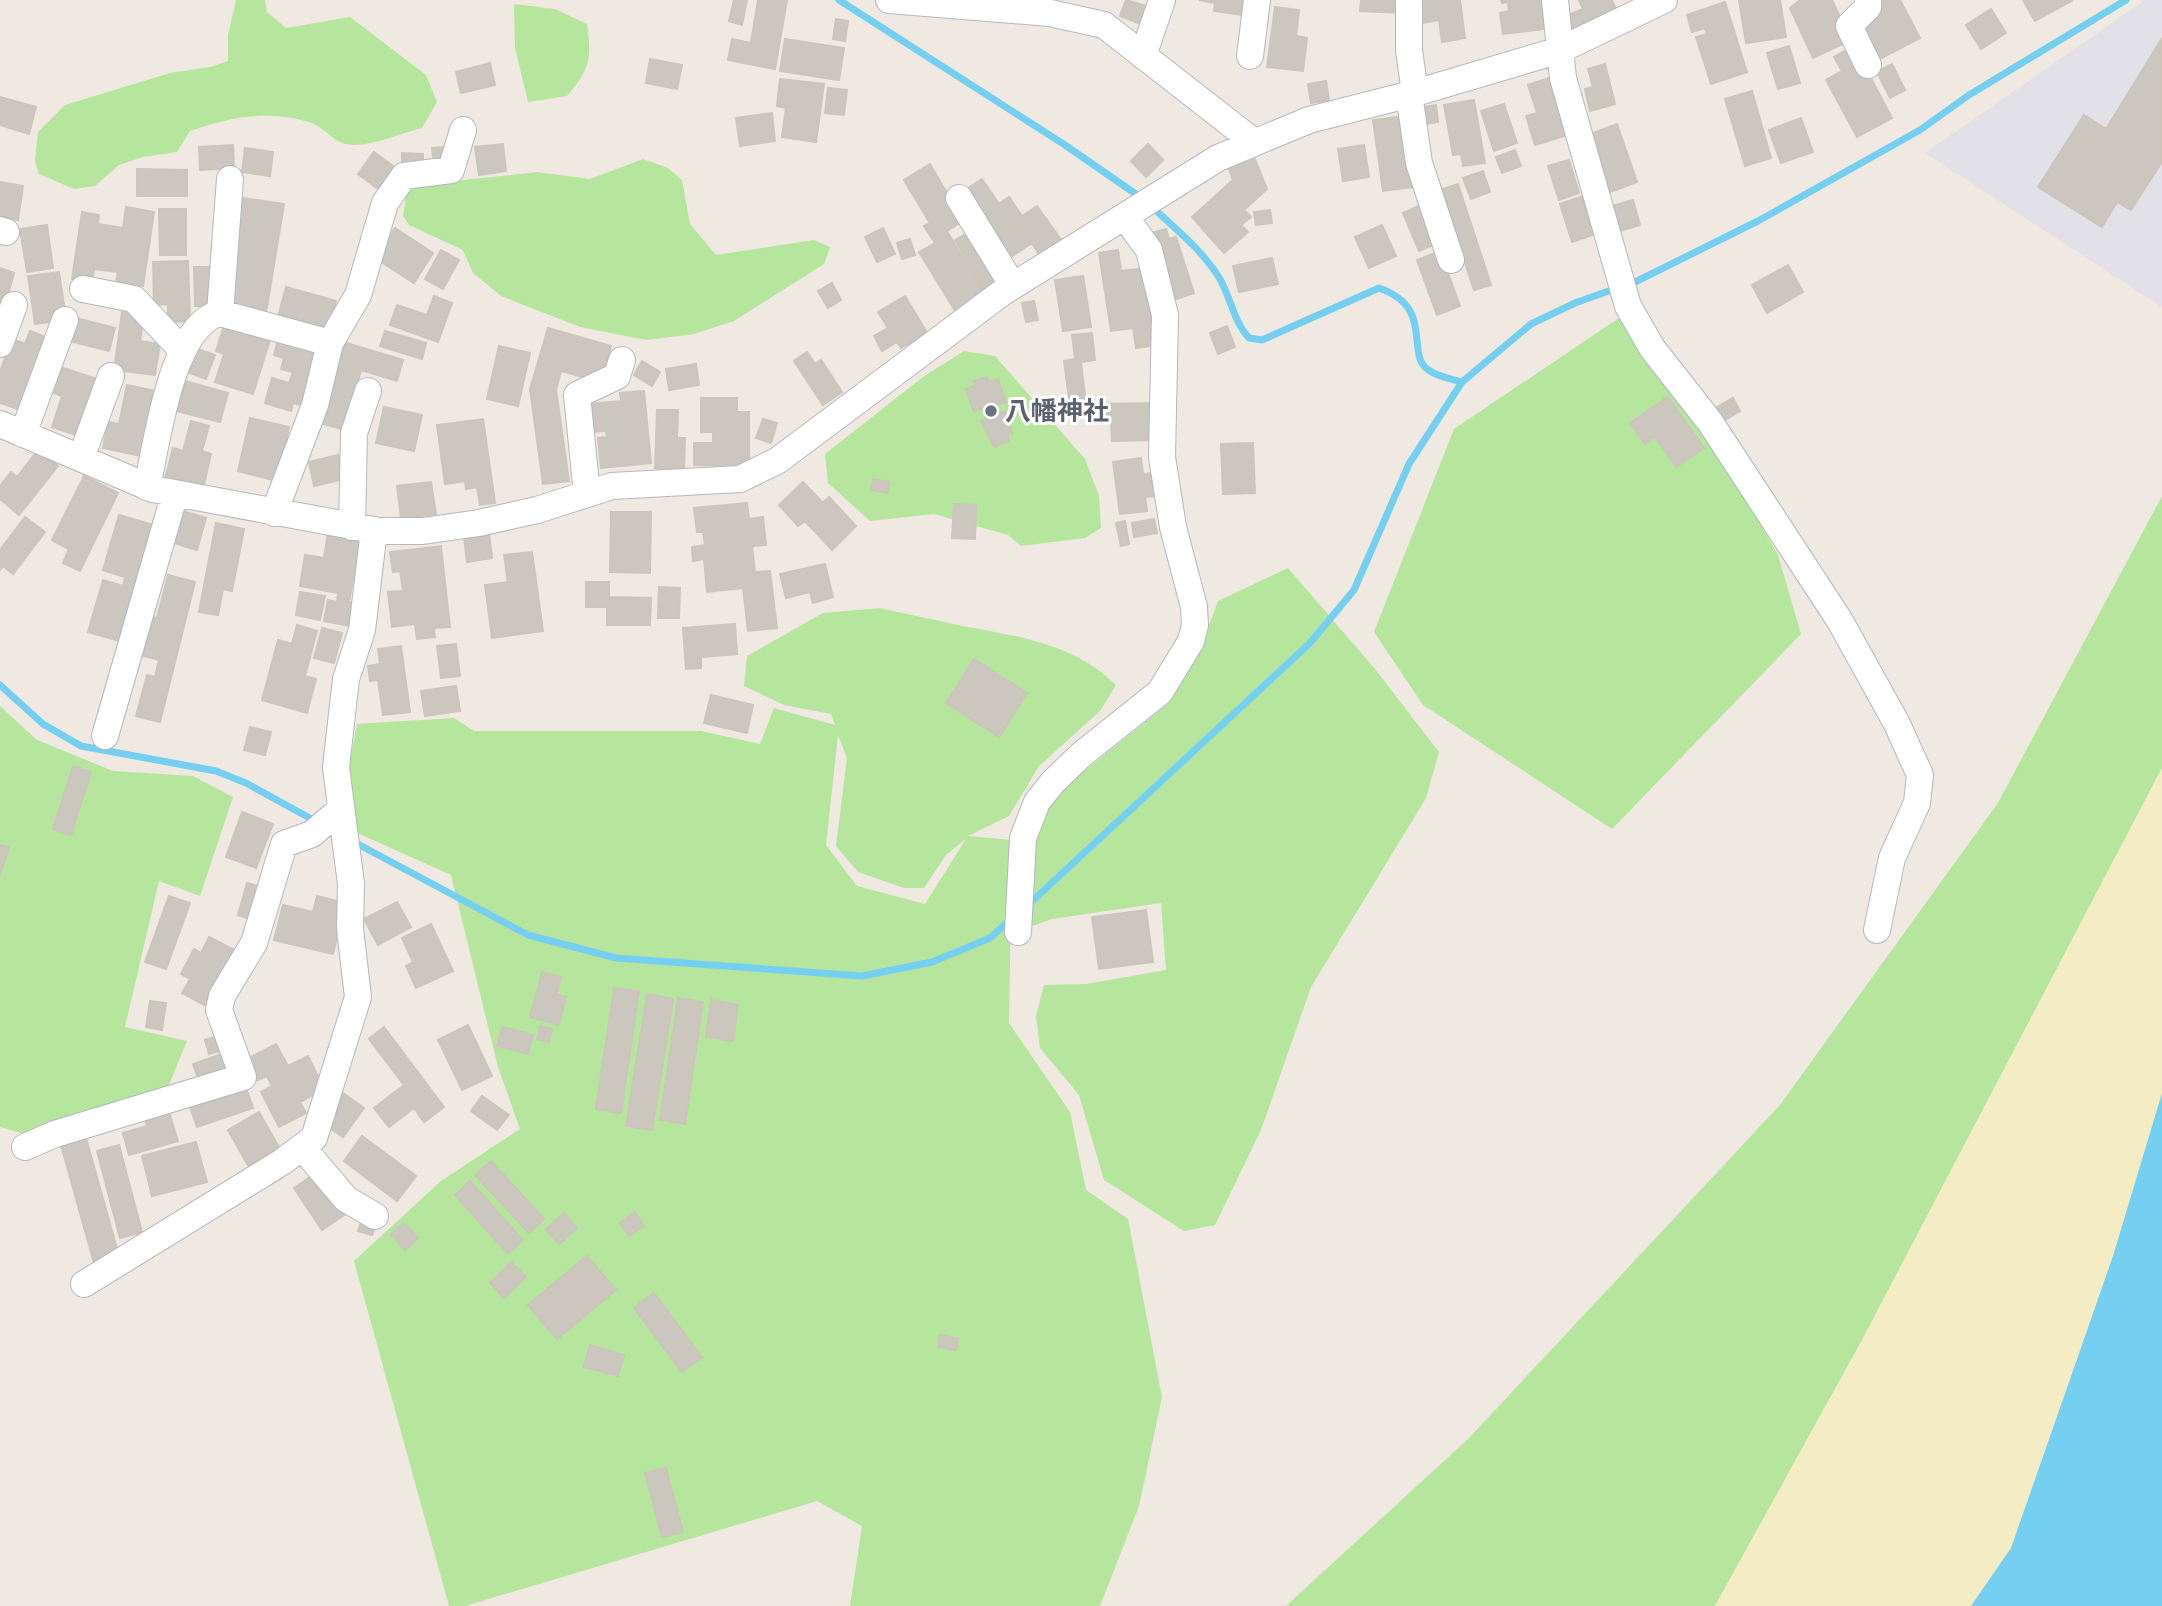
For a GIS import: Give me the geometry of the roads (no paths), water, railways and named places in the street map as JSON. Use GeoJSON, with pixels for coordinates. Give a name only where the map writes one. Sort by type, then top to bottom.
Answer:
{"type":"FeatureCollection","features":[{"type":"Feature","properties":{"kind":"street"},"geometry":{"type":"LineString","coordinates":[[889,0],[1050,13],[1104,25],[1254,142]]}},
{"type":"Feature","properties":{"kind":"street"},"geometry":{"type":"LineString","coordinates":[[1143,56],[1162,0]]}},
{"type":"Feature","properties":{"kind":"street"},"geometry":{"type":"LineString","coordinates":[[1250,56],[1257,0]]}},
{"type":"Feature","properties":{"kind":"street"},"geometry":{"type":"LineString","coordinates":[[1409,0],[1409,50],[1419,163],[1451,260]]}},
{"type":"Feature","properties":{"kind":"street"},"geometry":{"type":"LineString","coordinates":[[1555,0],[1563,78],[1627,302],[1652,348],[1710,422],[1840,621],[1897,724],[1920,775],[1917,803],[1892,858],[1877,930]]}},
{"type":"Feature","properties":{"kind":"street"},"geometry":{"type":"LineString","coordinates":[[65,320],[12,429],[147,487],[363,528],[423,531],[479,523],[537,510],[612,486],[718,481],[757,472],[842,415],[1013,286],[1218,158],[1309,120],[1560,50],[1664,0]]}},
{"type":"Feature","properties":{"kind":"street"},"geometry":{"type":"LineString","coordinates":[[1868,0],[1868,7],[1852,20],[1849,26],[1868,65]]}},
{"type":"Feature","properties":{"kind":"street"},"geometry":{"type":"LineString","coordinates":[[274,513],[315,405],[330,343],[358,295],[375,230],[396,184],[404,176],[451,170],[463,130]]}},
{"type":"Feature","properties":{"kind":"street"},"geometry":{"type":"LineString","coordinates":[[219,313],[230,179]]}},
{"type":"Feature","properties":{"kind":"street"},"geometry":{"type":"LineString","coordinates":[[959,198],[1013,286]]}},
{"type":"Feature","properties":{"kind":"street"},"geometry":{"type":"LineString","coordinates":[[1018,932],[1023,838],[1037,802],[1081,755],[1160,692],[1191,641],[1195,625],[1194,607],[1173,527],[1162,457],[1165,315],[1141,206]]}},
{"type":"Feature","properties":{"kind":"street"},"geometry":{"type":"LineString","coordinates":[[83,289],[134,299],[183,351]]}},
{"type":"Feature","properties":{"kind":"street"},"geometry":{"type":"LineString","coordinates":[[0,344],[14,305]]}},
{"type":"Feature","properties":{"kind":"street"},"geometry":{"type":"LineString","coordinates":[[147,487],[173,375],[200,322],[219,313],[330,343]]}},
{"type":"Feature","properties":{"kind":"street"},"geometry":{"type":"LineString","coordinates":[[587,494],[577,395],[617,376],[622,360]]}},
{"type":"Feature","properties":{"kind":"street"},"geometry":{"type":"LineString","coordinates":[[81,458],[111,376]]}},
{"type":"Feature","properties":{"kind":"street"},"geometry":{"type":"LineString","coordinates":[[84,1284],[282,1162],[314,1138],[358,997],[350,929],[351,884],[336,767],[346,679],[362,630],[363,528],[354,433],[368,391]]}},
{"type":"Feature","properties":{"kind":"street"},"geometry":{"type":"LineString","coordinates":[[105,736],[175,493]]}},
{"type":"Feature","properties":{"kind":"street"},"geometry":{"type":"LineString","coordinates":[[25,1147],[55,1134],[243,1077],[219,1010],[222,996],[254,943],[284,844],[312,834],[340,810]]}},
{"type":"Feature","properties":{"kind":"street"},"geometry":{"type":"LineString","coordinates":[[302,1147],[346,1199],[375,1216]]}},
{"type":"Feature","properties":{"kind":"water"},"geometry":{"type":"Polygon","coordinates":[[[2162,1093],[2162,1606],[1971,1606],[2011,1548],[2113,1256],[2162,1093]]]}},
{"type":"Feature","properties":{"kind":"waterway"},"geometry":{"type":"LineString","coordinates":[[839,0],[1065,145],[1143,199]]}},
{"type":"Feature","properties":{"kind":"waterway"},"geometry":{"type":"LineString","coordinates":[[1629,285],[1758,221],[1920,130],[1969,95],[2126,0]]}},
{"type":"Feature","properties":{"kind":"waterway"},"geometry":{"type":"LineString","coordinates":[[1152,207],[1206,259],[1220,279],[1240,325],[1249,338],[1262,340],[1379,288],[1397,297],[1408,307],[1414,319],[1422,364],[1437,375],[1462,382]]}},
{"type":"Feature","properties":{"kind":"waterway"},"geometry":{"type":"LineString","coordinates":[[1027,906],[1310,643],[1354,590],[1409,464],[1462,382],[1531,324],[1575,303],[1617,288]]}},
{"type":"Feature","properties":{"kind":"waterway"},"geometry":{"type":"LineString","coordinates":[[0,685],[43,724],[81,746],[216,771],[246,783],[317,822]]}},
{"type":"Feature","properties":{"kind":"waterway"},"geometry":{"type":"LineString","coordinates":[[352,841],[528,935],[616,958],[862,976],[932,962],[990,938],[1010,920]]}},
{"type":"Feature","properties":{"kind":"place","name":"八幡神社"},"geometry":{"type":"Point","coordinates":[991,411]}}]}
